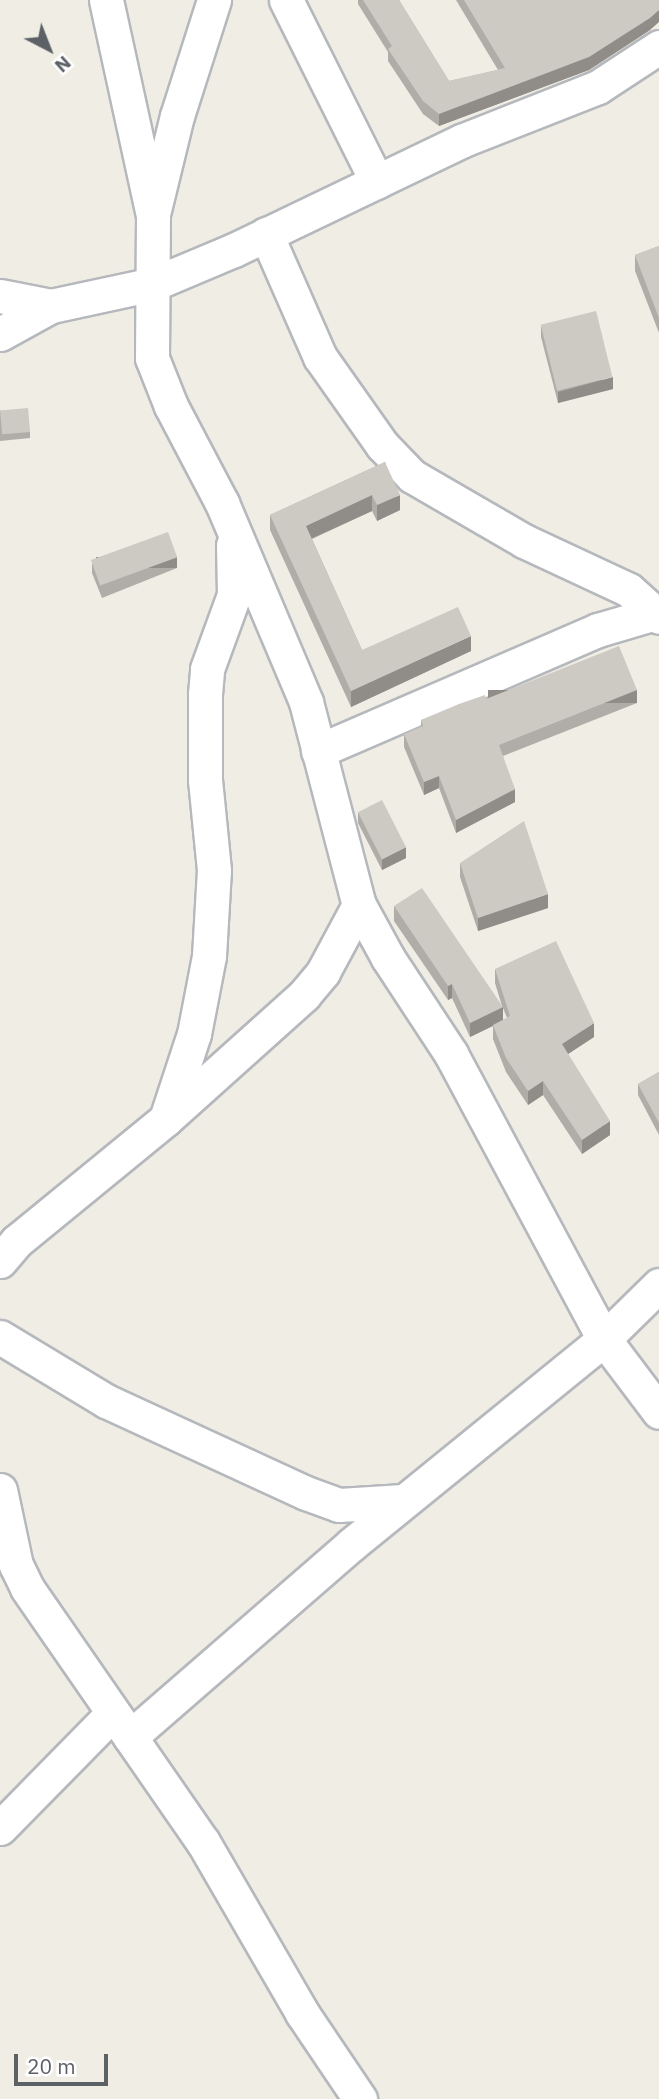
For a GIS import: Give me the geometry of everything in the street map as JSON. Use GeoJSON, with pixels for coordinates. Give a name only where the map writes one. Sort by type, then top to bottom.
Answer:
{"type":"FeatureCollection","features":[{"type":"Feature","properties":{"kind":"street"},"geometry":{"type":"LineString","coordinates":[[106,0],[153,216],[152,358],[171,406],[233,529],[306,702],[359,905],[388,958],[451,1054],[604,1339],[659,1412]]}},
{"type":"Feature","properties":{"kind":"street"},"geometry":{"type":"LineString","coordinates":[[153,216],[177,116],[214,0]]}},
{"type":"Feature","properties":{"kind":"street"},"geometry":{"type":"LineString","coordinates":[[286,0],[377,182]]}},
{"type":"Feature","properties":{"kind":"street"},"geometry":{"type":"LineString","coordinates":[[0,334],[51,306],[153,285],[461,141],[598,87],[659,47]]}},
{"type":"Feature","properties":{"kind":"street"},"geometry":{"type":"LineString","coordinates":[[266,234],[320,357],[382,445],[412,475],[524,541],[629,590],[658,614]]}},
{"type":"Feature","properties":{"kind":"street"},"geometry":{"type":"LineString","coordinates":[[0,296],[51,306]]}},
{"type":"Feature","properties":{"kind":"street"},"geometry":{"type":"LineString","coordinates":[[166,1119],[194,1034],[209,956],[214,870],[205,780],[205,694],[207,669],[234,595],[233,529]]}},
{"type":"Feature","properties":{"kind":"street"},"geometry":{"type":"LineString","coordinates":[[318,751],[560,646],[658,614]]}},
{"type":"Feature","properties":{"kind":"street"},"geometry":{"type":"LineString","coordinates":[[0,1261],[17,1241],[166,1119],[304,995],[323,972],[359,905]]}},
{"type":"Feature","properties":{"kind":"street"},"geometry":{"type":"LineString","coordinates":[[0,1828],[121,1725],[604,1339],[659,1285]]}},
{"type":"Feature","properties":{"kind":"street"},"geometry":{"type":"LineString","coordinates":[[0,1337],[106,1401],[306,1493],[339,1506],[403,1501]]}},
{"type":"Feature","properties":{"kind":"street"},"geometry":{"type":"LineString","coordinates":[[0,1493],[16,1565],[27,1588],[203,1842],[302,2013],[360,2099]]}},
{"type":"Feature","properties":{"kind":"building"},"geometry":{"type":"Polygon","coordinates":[[[363,0],[399,0],[449,81],[505,68],[464,0],[659,0],[659,10],[589,57],[439,114],[423,101],[388,49],[392,46],[363,0]]]}},
{"type":"Feature","properties":{"kind":"building"},"geometry":{"type":"Polygon","coordinates":[[[659,246],[659,318],[635,255],[659,246]]]}},
{"type":"Feature","properties":{"kind":"building"},"geometry":{"type":"Polygon","coordinates":[[[596,311],[612,377],[557,391],[541,325],[596,311]]]}},
{"type":"Feature","properties":{"kind":"building"},"geometry":{"type":"Polygon","coordinates":[[[28,408],[30,432],[2,434],[0,410],[28,408]]]}},
{"type":"Feature","properties":{"kind":"building"},"geometry":{"type":"Polygon","coordinates":[[[385,462],[400,495],[377,505],[372,495],[306,526],[362,650],[458,607],[471,636],[351,691],[270,515],[385,462]]]}},
{"type":"Feature","properties":{"kind":"building"},"geometry":{"type":"Polygon","coordinates":[[[168,532],[177,557],[100,585],[91,560],[168,532]]]}},
{"type":"Feature","properties":{"kind":"building"},"geometry":{"type":"Polygon","coordinates":[[[619,646],[637,690],[499,745],[515,789],[456,820],[439,776],[424,782],[404,734],[423,726],[421,720],[459,704],[485,695],[486,699],[619,646]]]}},
{"type":"Feature","properties":{"kind":"building"},"geometry":{"type":"Polygon","coordinates":[[[382,800],[406,847],[382,859],[358,812],[382,800]]]}},
{"type":"Feature","properties":{"kind":"building"},"geometry":{"type":"Polygon","coordinates":[[[524,821],[548,894],[478,918],[460,863],[524,821]]]}},
{"type":"Feature","properties":{"kind":"building"},"geometry":{"type":"Polygon","coordinates":[[[422,888],[503,1007],[470,1023],[452,984],[448,986],[394,906],[422,888]]]}},
{"type":"Feature","properties":{"kind":"building"},"geometry":{"type":"Polygon","coordinates":[[[556,941],[594,1023],[562,1044],[610,1121],[582,1140],[543,1081],[528,1091],[506,1058],[493,1025],[510,1016],[495,969],[556,941]]]}},
{"type":"Feature","properties":{"kind":"building"},"geometry":{"type":"Polygon","coordinates":[[[659,1072],[659,1123],[638,1084],[659,1072]]]}}]}
